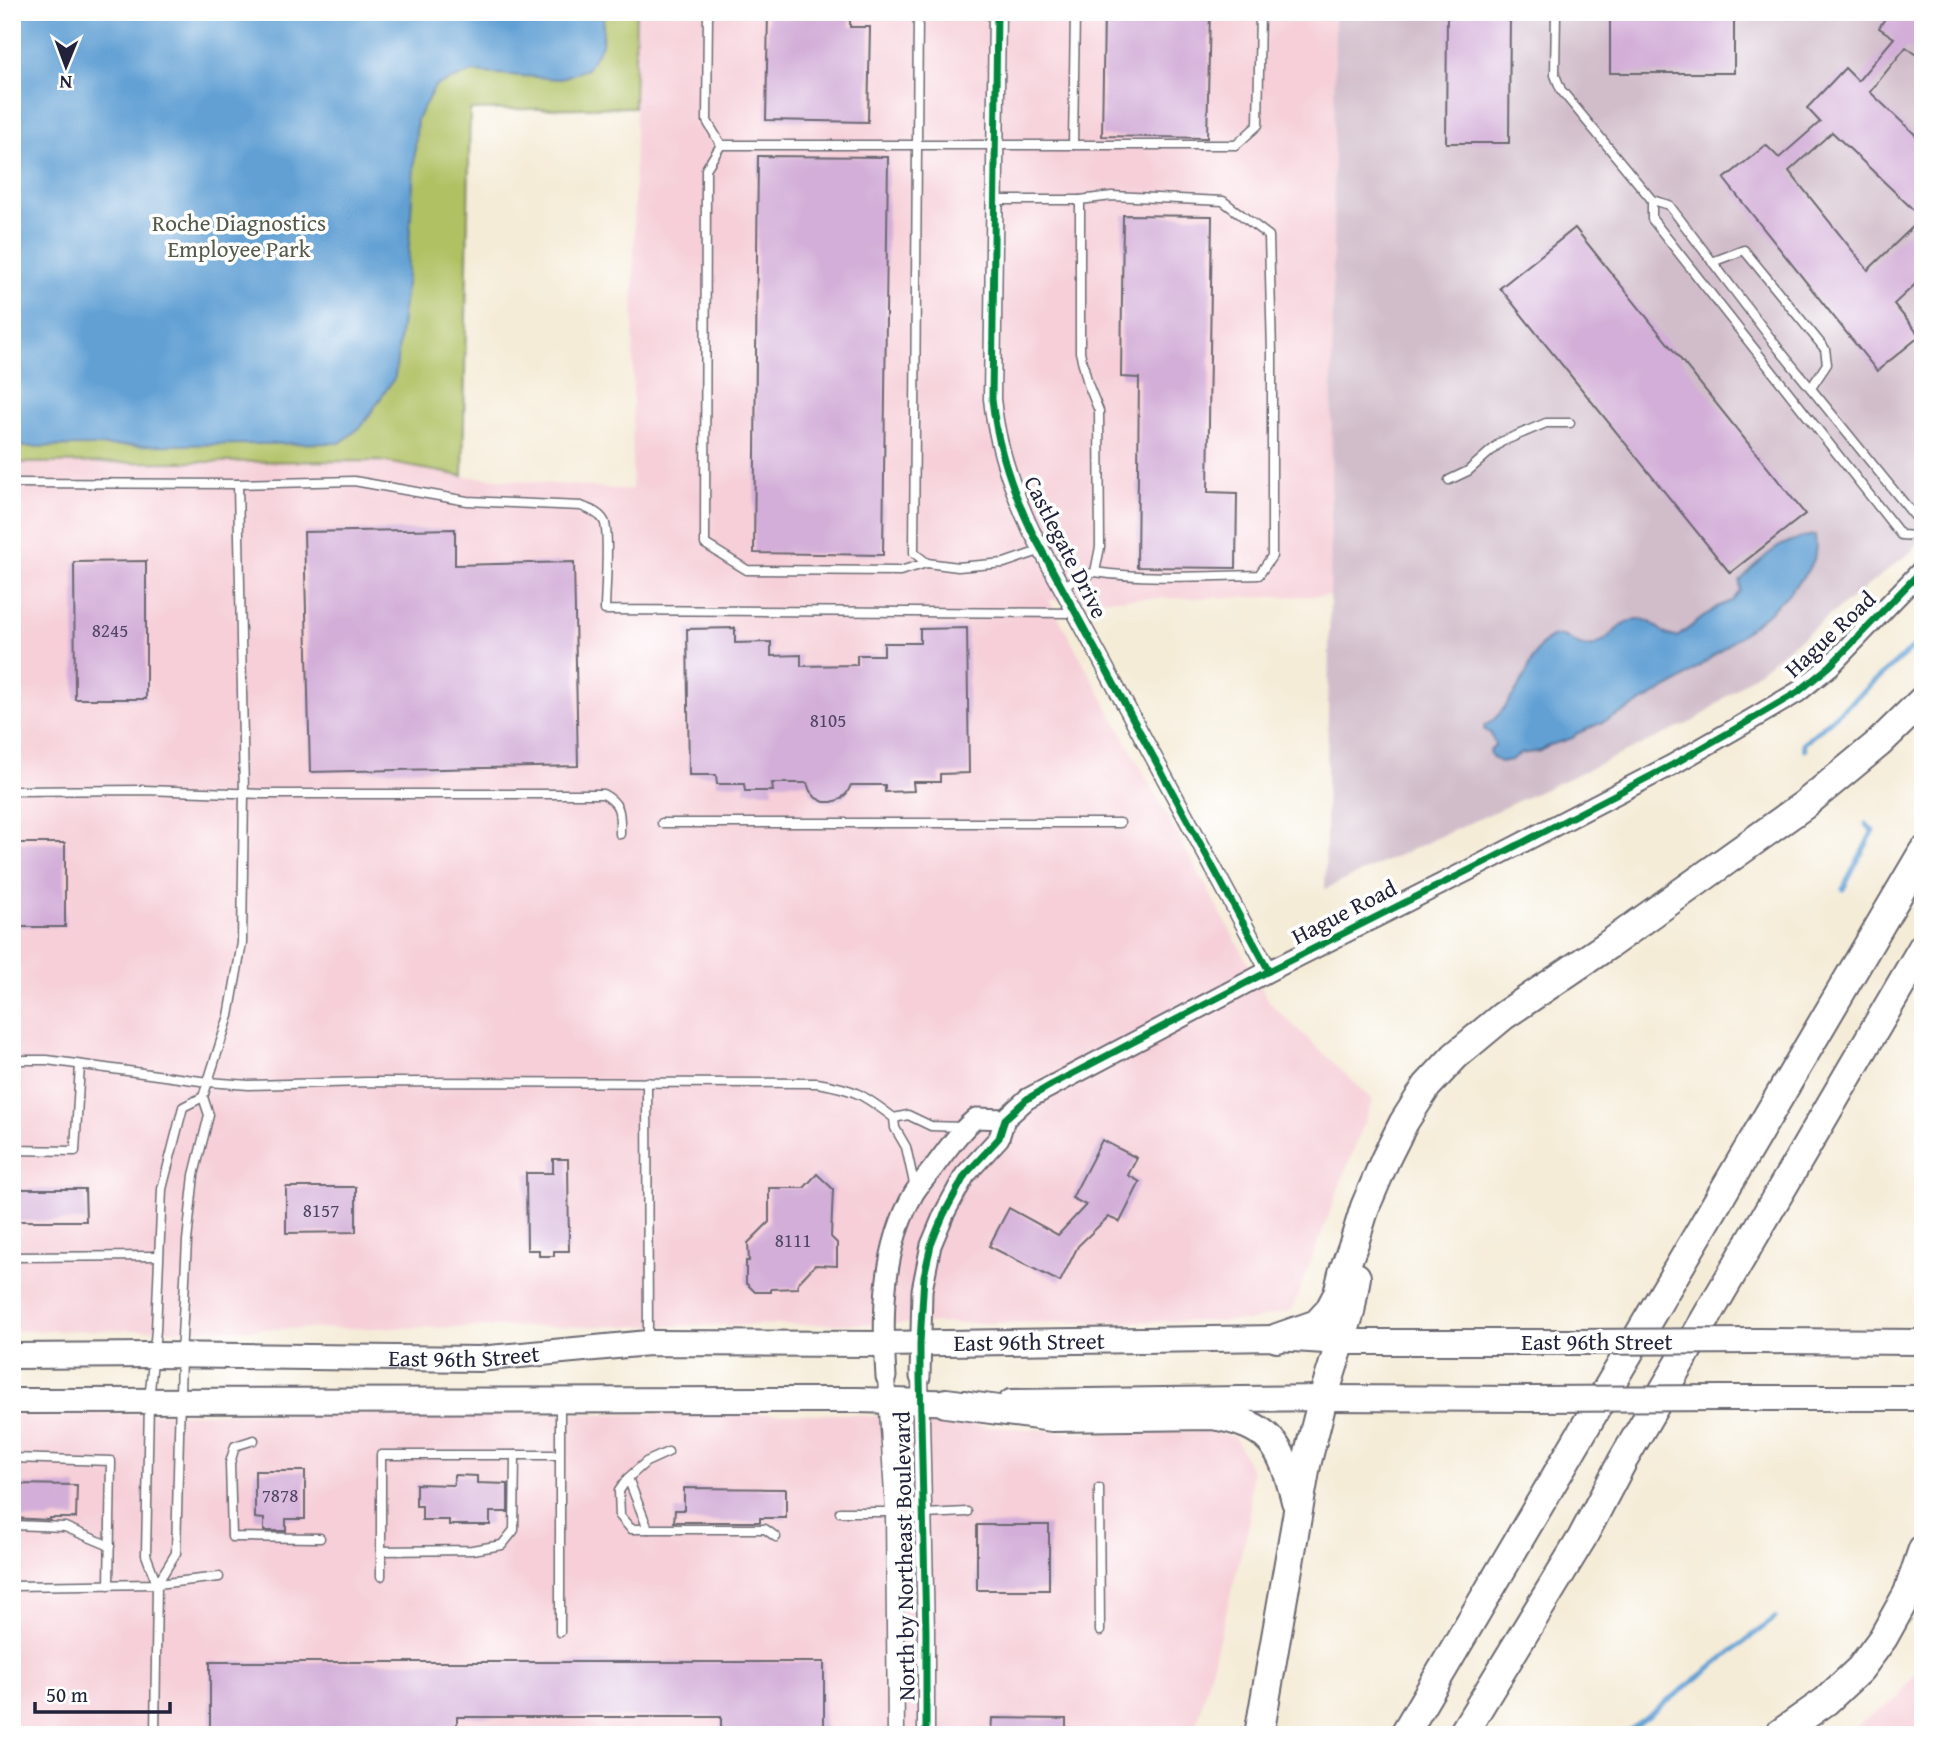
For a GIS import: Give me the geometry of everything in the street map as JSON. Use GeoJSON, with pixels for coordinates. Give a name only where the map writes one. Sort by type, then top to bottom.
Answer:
{"type":"FeatureCollection","features":[{"type":"Feature","properties":{"kind":"highway"},"geometry":{"type":"LineString","coordinates":[[1278,1338],[1317,1325],[1329,1311],[1338,1294],[1365,1207],[1385,1160],[1404,1122],[1427,1086],[1455,1056],[1503,1016],[1608,945],[1804,805],[1880,743],[1923,700]]}},
{"type":"Feature","properties":{"kind":"highway"},"geometry":{"type":"LineString","coordinates":[[1404,1735],[1923,852]]}},
{"type":"Feature","properties":{"kind":"highway"},"geometry":{"type":"LineString","coordinates":[[1462,1735],[1582,1538],[1623,1460],[1923,947]]}},
{"type":"Feature","properties":{"kind":"highway"},"geometry":{"type":"LineString","coordinates":[[1259,1735],[1306,1465],[1323,1398],[1350,1312],[1357,1275],[1354,1243]]}},
{"type":"Feature","properties":{"kind":"highway"},"geometry":{"type":"LineString","coordinates":[[933,1403],[1052,1416],[1212,1415],[1231,1418],[1263,1432],[1277,1449],[1289,1473],[1298,1508]]}},
{"type":"Feature","properties":{"kind":"highway"},"geometry":{"type":"LineString","coordinates":[[1778,1735],[1825,1701],[1860,1669],[1908,1593],[1923,1549]]}},
{"type":"Feature","properties":{"kind":"main road","name":"East 96th Street"},"geometry":{"type":"LineString","coordinates":[[12,1356],[479,1359],[648,1343],[884,1344],[1278,1338],[1342,1342],[1923,1342]]}},
{"type":"Feature","properties":{"kind":"main road","name":"East 96th Street"},"geometry":{"type":"LineString","coordinates":[[12,1401],[560,1401],[887,1389],[933,1403],[1323,1398],[1923,1398]]}},
{"type":"Feature","properties":{"kind":"street","name":"Castlegate Drive"},"geometry":{"type":"LineString","coordinates":[[997,12],[992,399],[999,443],[1024,516],[1269,971]]}},
{"type":"Feature","properties":{"kind":"street","name":"Hague Road"},"geometry":{"type":"LineString","coordinates":[[920,1377],[922,1290],[931,1245],[965,1175],[999,1138],[1005,1119],[1027,1098],[1672,765],[1798,692],[1830,666],[1923,569]]}},
{"type":"Feature","properties":{"kind":"street"},"geometry":{"type":"LineString","coordinates":[[887,1389],[884,1302],[890,1260],[903,1219],[916,1191],[965,1128],[976,1118],[1005,1119]]}},
{"type":"Feature","properties":{"kind":"street","name":"North by Northeast Boulevard"},"geometry":{"type":"LineString","coordinates":[[920,1377],[933,1403],[923,1514],[926,1735]]}},
{"type":"Feature","properties":{"kind":"street","name":"North by Northeast Boulevard"},"geometry":{"type":"LineString","coordinates":[[887,1389],[894,1512],[895,1735]]}},
{"type":"Feature","properties":{"kind":"lane"},"geometry":{"type":"LineString","coordinates":[[708,12],[707,121],[720,145]]}},
{"type":"Feature","properties":{"kind":"lane"},"geometry":{"type":"LineString","coordinates":[[918,12],[914,553],[926,563]]}},
{"type":"Feature","properties":{"kind":"lane"},"geometry":{"type":"LineString","coordinates":[[1073,145],[1075,12]]}},
{"type":"Feature","properties":{"kind":"lane"},"geometry":{"type":"LineString","coordinates":[[720,145],[1236,145],[1258,125],[1259,12]]}},
{"type":"Feature","properties":{"kind":"lane"},"geometry":{"type":"LineString","coordinates":[[1556,12],[1555,75],[1561,90],[1652,200],[1669,205],[1917,519],[1919,540],[1901,535],[1652,219],[1652,200]]}},
{"type":"Feature","properties":{"kind":"lane"},"geometry":{"type":"LineString","coordinates":[[720,145],[706,169],[705,544],[747,570],[900,571],[926,563],[958,567],[1004,563],[1042,550]]}},
{"type":"Feature","properties":{"kind":"lane"},"geometry":{"type":"LineString","coordinates":[[995,200],[1080,200],[1112,196],[1223,201],[1269,236],[1272,556],[1259,575],[1200,577],[1095,572],[1062,586]]}},
{"type":"Feature","properties":{"kind":"lane"},"geometry":{"type":"LineString","coordinates":[[1080,200],[1080,352],[1088,384],[1099,411],[1100,548],[1095,572]]}},
{"type":"Feature","properties":{"kind":"lane"},"geometry":{"type":"LineString","coordinates":[[1712,262],[1744,250],[1825,349],[1827,364],[1811,388]]}},
{"type":"Feature","properties":{"kind":"lane"},"geometry":{"type":"LineString","coordinates":[[1449,480],[1468,471],[1501,442],[1546,423],[1570,423]]}},
{"type":"Feature","properties":{"kind":"lane"},"geometry":{"type":"LineString","coordinates":[[12,483],[238,484],[354,481],[467,501],[581,506],[604,521],[605,610],[1076,612]]}},
{"type":"Feature","properties":{"kind":"lane"},"geometry":{"type":"LineString","coordinates":[[157,1584],[176,1553],[179,1402],[187,1241],[194,1175],[209,1115],[203,1097],[229,1016],[242,943],[244,793],[238,484]]}},
{"type":"Feature","properties":{"kind":"lane"},"geometry":{"type":"LineString","coordinates":[[12,791],[603,794],[613,799],[620,810],[620,834]]}},
{"type":"Feature","properties":{"kind":"lane"},"geometry":{"type":"LineString","coordinates":[[662,823],[1120,823]]}},
{"type":"Feature","properties":{"kind":"lane"},"geometry":{"type":"LineString","coordinates":[[12,1060],[47,1060],[249,1085],[367,1082],[817,1083],[861,1094],[894,1118],[908,1115],[932,1126],[965,1128]]}},
{"type":"Feature","properties":{"kind":"lane"},"geometry":{"type":"LineString","coordinates":[[12,1150],[75,1151],[80,1065]]}},
{"type":"Feature","properties":{"kind":"lane"},"geometry":{"type":"LineString","coordinates":[[647,1082],[648,1343]]}},
{"type":"Feature","properties":{"kind":"lane"},"geometry":{"type":"LineString","coordinates":[[155,1735],[157,1584],[146,1555],[149,1401],[154,1355],[162,1189],[183,1107],[203,1097]]}},
{"type":"Feature","properties":{"kind":"lane"},"geometry":{"type":"LineString","coordinates":[[894,1118],[895,1128],[906,1147],[916,1191]]}},
{"type":"Feature","properties":{"kind":"lane"},"geometry":{"type":"LineString","coordinates":[[12,1256],[159,1256]]}},
{"type":"Feature","properties":{"kind":"lane"},"geometry":{"type":"LineString","coordinates":[[560,1401],[560,1632]]}},
{"type":"Feature","properties":{"kind":"lane"},"geometry":{"type":"LineString","coordinates":[[254,1440],[235,1446],[230,1463],[232,1537],[320,1538]]}},
{"type":"Feature","properties":{"kind":"lane"},"geometry":{"type":"LineString","coordinates":[[668,1452],[646,1462],[628,1478],[619,1491],[620,1516],[631,1529],[765,1529],[776,1537]]}},
{"type":"Feature","properties":{"kind":"lane"},"geometry":{"type":"LineString","coordinates":[[382,1576],[382,1455],[559,1455]]}},
{"type":"Feature","properties":{"kind":"lane"},"geometry":{"type":"LineString","coordinates":[[382,1551],[472,1550],[502,1545],[513,1530],[515,1455]]}},
{"type":"Feature","properties":{"kind":"lane"},"geometry":{"type":"LineString","coordinates":[[12,1458],[111,1461],[109,1585]]}},
{"type":"Feature","properties":{"kind":"lane"},"geometry":{"type":"LineString","coordinates":[[628,1478],[648,1529]]}},
{"type":"Feature","properties":{"kind":"lane"},"geometry":{"type":"LineString","coordinates":[[1099,1488],[1100,1631]]}},
{"type":"Feature","properties":{"kind":"lane"},"geometry":{"type":"LineString","coordinates":[[840,1512],[894,1512]]}},
{"type":"Feature","properties":{"kind":"lane"},"geometry":{"type":"LineString","coordinates":[[923,1514],[967,1512]]}},
{"type":"Feature","properties":{"kind":"lane"},"geometry":{"type":"LineString","coordinates":[[12,1525],[65,1527],[110,1546]]}},
{"type":"Feature","properties":{"kind":"lane"},"geometry":{"type":"LineString","coordinates":[[12,1586],[157,1584],[219,1577]]}},
{"type":"Feature","properties":{"kind":"shaded area"},"geometry":{"type":"Polygon","coordinates":[[[636,12],[1335,12],[1330,596],[1049,600],[1270,1003],[1373,1100],[1292,1310],[1251,1321],[12,1331],[12,463],[380,461],[463,476],[632,490],[636,12]]]}},
{"type":"Feature","properties":{"kind":"shaded area"},"geometry":{"type":"Polygon","coordinates":[[[1335,12],[1923,12],[1923,535],[1912,551],[1696,720],[1325,889],[1330,596],[1335,12]]]}},
{"type":"Feature","properties":{"kind":"shaded area"},"geometry":{"type":"Polygon","coordinates":[[[12,1413],[848,1414],[1106,1434],[1201,1431],[1234,1436],[1252,1471],[1249,1524],[1194,1735],[12,1735],[12,1413]]]}},
{"type":"Feature","properties":{"kind":"shaded area"},"geometry":{"type":"Polygon","coordinates":[[[1923,1658],[1923,1735],[1842,1735],[1898,1698],[1923,1658]]]}},
{"type":"Feature","properties":{"kind":"green space","name":"Roche Diagnostics Employee Park"},"geometry":{"type":"Polygon","coordinates":[[[12,12],[636,12],[634,107],[470,110],[463,476],[380,461],[12,463],[12,12]]]}},
{"type":"Feature","properties":{"kind":"water","name":"Roche Diagnostics Employee Park"},"geometry":{"type":"Polygon","coordinates":[[[12,12],[604,12],[602,45],[587,69],[559,79],[473,72],[435,86],[417,119],[407,277],[395,377],[362,426],[340,443],[12,447],[12,12]]]}},
{"type":"Feature","properties":{"kind":"water"},"geometry":{"type":"Polygon","coordinates":[[[1815,535],[1814,560],[1789,593],[1766,615],[1677,683],[1576,734],[1573,738],[1550,745],[1541,751],[1520,754],[1511,760],[1500,762],[1492,757],[1490,751],[1495,745],[1491,734],[1484,729],[1485,725],[1496,717],[1518,689],[1535,654],[1547,640],[1562,636],[1582,646],[1593,646],[1626,623],[1639,619],[1677,637],[1717,607],[1732,601],[1740,591],[1740,581],[1773,550],[1802,537],[1815,535]]]}},
{"type":"Feature","properties":{"kind":"building"},"geometry":{"type":"Polygon","coordinates":[[[768,12],[850,12],[850,27],[870,27],[868,122],[766,120],[768,12]]]}},
{"type":"Feature","properties":{"kind":"building"},"geometry":{"type":"Polygon","coordinates":[[[1104,12],[1210,12],[1207,138],[1102,136],[1104,12]]]}},
{"type":"Feature","properties":{"kind":"building"},"geometry":{"type":"Polygon","coordinates":[[[1447,12],[1510,12],[1509,143],[1446,143],[1447,12]]]}},
{"type":"Feature","properties":{"kind":"building"},"geometry":{"type":"Polygon","coordinates":[[[1610,12],[1734,12],[1734,73],[1610,73],[1610,12]]]}},
{"type":"Feature","properties":{"kind":"building"},"geometry":{"type":"Polygon","coordinates":[[[1889,12],[1923,12],[1923,59],[1906,47],[1870,92],[1923,142],[1923,277],[1894,304],[1920,336],[1877,371],[1724,179],[1766,145],[1779,158],[1820,122],[1807,108],[1845,68],[1858,81],[1894,38],[1879,28],[1889,12]],[[1832,132],[1789,171],[1868,270],[1922,218],[1832,132]]]}},
{"type":"Feature","properties":{"kind":"building"},"geometry":{"type":"Polygon","coordinates":[[[758,156],[888,157],[883,555],[754,553],[758,156]]]}},
{"type":"Feature","properties":{"kind":"building"},"geometry":{"type":"Polygon","coordinates":[[[1123,215],[1212,216],[1208,492],[1237,493],[1236,568],[1137,567],[1139,378],[1121,377],[1123,215]]]}},
{"type":"Feature","properties":{"kind":"building"},"geometry":{"type":"Polygon","coordinates":[[[1575,228],[1805,514],[1730,573],[1500,288],[1575,228]]]}},
{"type":"Feature","properties":{"kind":"building"},"geometry":{"type":"Polygon","coordinates":[[[455,529],[455,565],[574,562],[578,766],[310,772],[304,532],[455,529]]]}},
{"type":"Feature","properties":{"kind":"building"},"geometry":{"type":"Polygon","coordinates":[[[146,561],[146,699],[75,699],[74,562],[146,561]]]}},
{"type":"Feature","properties":{"kind":"building"},"geometry":{"type":"Polygon","coordinates":[[[735,628],[735,643],[771,642],[771,656],[801,655],[801,666],[857,665],[857,655],[884,655],[884,643],[920,643],[920,629],[967,628],[969,773],[940,774],[940,782],[913,782],[914,791],[885,792],[885,785],[851,785],[841,799],[832,802],[816,798],[807,783],[772,783],[773,791],[745,791],[744,784],[717,784],[716,775],[689,775],[687,629],[735,628]]]}},
{"type":"Feature","properties":{"kind":"building"},"geometry":{"type":"Polygon","coordinates":[[[13,843],[65,843],[65,927],[13,927],[13,843]]]}},
{"type":"Feature","properties":{"kind":"building"},"geometry":{"type":"Polygon","coordinates":[[[1102,1140],[1137,1158],[1128,1175],[1140,1182],[1120,1222],[1108,1217],[1078,1246],[1060,1282],[989,1246],[1009,1208],[1058,1235],[1086,1205],[1072,1198],[1102,1140]]]}},
{"type":"Feature","properties":{"kind":"building"},"geometry":{"type":"Polygon","coordinates":[[[553,1159],[568,1159],[569,1251],[554,1251],[554,1256],[539,1256],[539,1250],[527,1250],[526,1173],[553,1173],[553,1159]]]}},
{"type":"Feature","properties":{"kind":"building"},"geometry":{"type":"Polygon","coordinates":[[[817,1174],[833,1189],[831,1237],[837,1243],[837,1266],[815,1265],[798,1283],[798,1288],[755,1292],[746,1283],[748,1243],[769,1222],[769,1188],[804,1188],[817,1174]]]}},
{"type":"Feature","properties":{"kind":"building"},"geometry":{"type":"Polygon","coordinates":[[[286,1187],[356,1187],[356,1232],[286,1233],[286,1187]]]}},
{"type":"Feature","properties":{"kind":"building"},"geometry":{"type":"Polygon","coordinates":[[[12,1189],[85,1189],[86,1221],[12,1221],[12,1189]]]}},
{"type":"Feature","properties":{"kind":"building"},"geometry":{"type":"Polygon","coordinates":[[[255,1471],[305,1471],[305,1519],[286,1519],[286,1531],[264,1531],[264,1519],[255,1518],[255,1471]]]}},
{"type":"Feature","properties":{"kind":"building"},"geometry":{"type":"Polygon","coordinates":[[[454,1475],[477,1476],[477,1483],[508,1484],[508,1512],[490,1512],[490,1525],[449,1525],[449,1520],[422,1520],[422,1506],[416,1506],[416,1484],[454,1485],[454,1475]]]}},
{"type":"Feature","properties":{"kind":"building"},"geometry":{"type":"Polygon","coordinates":[[[12,1484],[77,1485],[76,1518],[12,1518],[12,1484]]]}},
{"type":"Feature","properties":{"kind":"building"},"geometry":{"type":"Polygon","coordinates":[[[684,1488],[786,1489],[786,1518],[760,1518],[760,1522],[674,1522],[675,1510],[684,1510],[684,1488]]]}},
{"type":"Feature","properties":{"kind":"building"},"geometry":{"type":"Polygon","coordinates":[[[977,1525],[1049,1525],[1049,1590],[977,1590],[977,1525]]]}},
{"type":"Feature","properties":{"kind":"building"},"geometry":{"type":"Polygon","coordinates":[[[210,1662],[824,1662],[824,1734],[721,1734],[721,1717],[457,1717],[457,1733],[210,1733],[210,1662]]]}},
{"type":"Feature","properties":{"kind":"building"},"geometry":{"type":"Polygon","coordinates":[[[992,1718],[1066,1719],[1066,1735],[991,1735],[992,1718]]]}},
{"type":"Feature","properties":{"kind":"waterway"},"geometry":{"type":"LineString","coordinates":[[1805,750],[1803,744],[1923,639]]}},
{"type":"Feature","properties":{"kind":"waterway"},"geometry":{"type":"LineString","coordinates":[[1843,889],[1873,831],[1866,824]]}},
{"type":"Feature","properties":{"kind":"waterway"},"geometry":{"type":"LineString","coordinates":[[1624,1735],[1775,1618]]}},
{"type":"Feature","properties":{"kind":"cycle path"},"geometry":{"type":"LineString","coordinates":[[997,12],[992,399],[1002,451],[1032,532],[1269,971]]}},
{"type":"Feature","properties":{"kind":"cycle path"},"geometry":{"type":"LineString","coordinates":[[926,1735],[920,1377],[924,1276],[931,1245],[944,1214],[965,1175],[999,1138],[1005,1119],[1027,1099],[1051,1085],[1672,765],[1798,692],[1830,666],[1923,569]]}}]}
